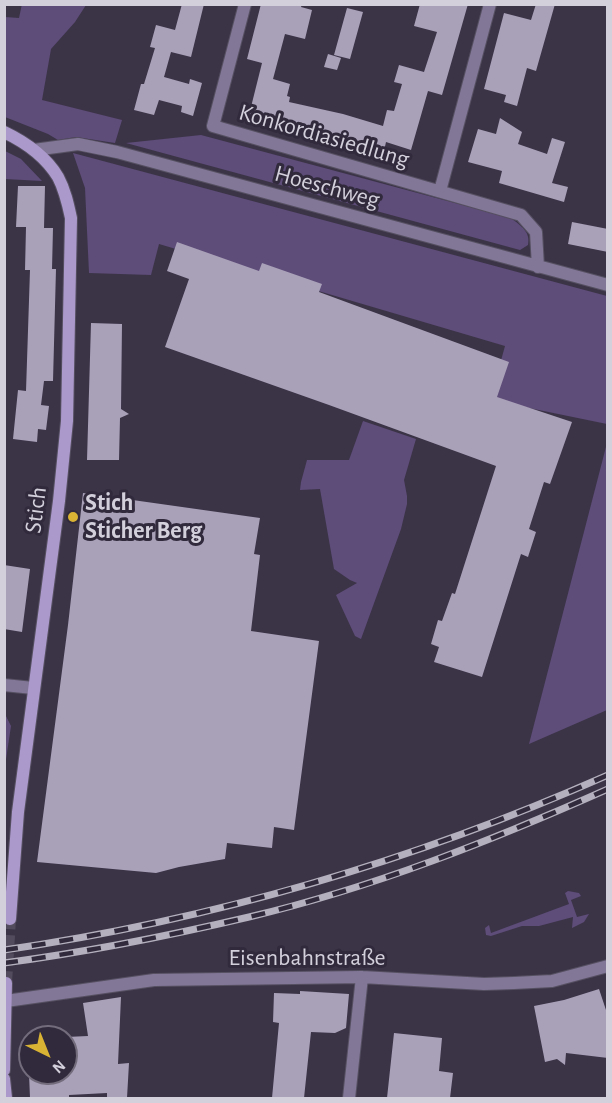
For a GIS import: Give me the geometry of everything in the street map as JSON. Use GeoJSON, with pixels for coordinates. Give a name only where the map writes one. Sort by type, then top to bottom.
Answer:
{"type":"FeatureCollection","features":[{"type":"Feature","properties":{"kind":"main road","name":"Stich"},"geometry":{"type":"LineString","coordinates":[[4,132],[34,150],[47,163],[58,178],[67,198],[71,218],[67,421],[59,501],[18,812],[10,919]]}},
{"type":"Feature","properties":{"kind":"main road"},"geometry":{"type":"LineString","coordinates":[[4,1070],[6,983]]}},
{"type":"Feature","properties":{"kind":"main road"},"geometry":{"type":"LineString","coordinates":[[4,1079],[6,1098]]}},
{"type":"Feature","properties":{"kind":"street","name":"Konkordiasiedlung"},"geometry":{"type":"LineString","coordinates":[[245,4],[213,126],[521,215],[536,232],[538,267]]}},
{"type":"Feature","properties":{"kind":"street"},"geometry":{"type":"LineString","coordinates":[[440,190],[490,4]]}},
{"type":"Feature","properties":{"kind":"street","name":"Hoeschweg"},"geometry":{"type":"LineString","coordinates":[[34,150],[78,144],[117,152],[608,285]]}},
{"type":"Feature","properties":{"kind":"street"},"geometry":{"type":"LineString","coordinates":[[4,685],[33,688]]}},
{"type":"Feature","properties":{"kind":"street","name":"Eisenbahnstraße"},"geometry":{"type":"LineString","coordinates":[[6,1001],[154,980],[362,977],[484,984],[552,981],[608,966]]}},
{"type":"Feature","properties":{"kind":"street"},"geometry":{"type":"LineString","coordinates":[[349,1098],[362,977]]}},
{"type":"Feature","properties":{"kind":"shaded area"},"geometry":{"type":"Polygon","coordinates":[[[22,4],[86,5],[75,22],[51,49],[42,100],[122,120],[115,143],[76,137],[58,140],[5,117],[5,17],[19,18],[22,4]]]}},
{"type":"Feature","properties":{"kind":"shaded area"},"geometry":{"type":"Polygon","coordinates":[[[201,135],[511,218],[527,233],[528,245],[520,250],[126,143],[201,135]]]}},
{"type":"Feature","properties":{"kind":"shaded area"},"geometry":{"type":"Polygon","coordinates":[[[5,151],[21,159],[42,181],[5,179],[5,151]]]}},
{"type":"Feature","properties":{"kind":"shaded area"},"geometry":{"type":"Polygon","coordinates":[[[73,153],[607,296],[607,424],[490,400],[505,346],[159,244],[151,275],[89,273],[85,188],[73,153]]]}},
{"type":"Feature","properties":{"kind":"shaded area"},"geometry":{"type":"Polygon","coordinates":[[[363,421],[416,439],[404,480],[407,504],[401,529],[361,639],[355,636],[336,595],[357,583],[334,569],[320,489],[300,490],[307,460],[349,460],[363,421]]]}},
{"type":"Feature","properties":{"kind":"shaded area"},"geometry":{"type":"Polygon","coordinates":[[[607,443],[607,710],[529,744],[607,443]]]}},
{"type":"Feature","properties":{"kind":"shaded area"},"geometry":{"type":"Polygon","coordinates":[[[5,714],[11,726],[5,766],[5,714]]]}},
{"type":"Feature","properties":{"kind":"shaded area"},"geometry":{"type":"Polygon","coordinates":[[[568,891],[579,893],[581,896],[571,900],[577,917],[589,914],[584,922],[572,928],[573,917],[539,926],[522,926],[491,936],[486,935],[485,928],[489,925],[491,933],[569,904],[565,893],[568,891]]]}},
{"type":"Feature","properties":{"kind":"building"},"geometry":{"type":"Polygon","coordinates":[[[182,4],[204,4],[191,57],[171,52],[164,77],[189,84],[190,79],[202,83],[193,116],[181,112],[182,106],[159,100],[154,115],[134,110],[155,48],[150,47],[156,25],[175,30],[182,4]]]}},
{"type":"Feature","properties":{"kind":"building"},"geometry":{"type":"Polygon","coordinates":[[[261,4],[302,4],[301,7],[312,10],[305,39],[285,34],[273,79],[290,84],[287,96],[290,97],[289,102],[383,126],[387,110],[394,111],[402,84],[394,82],[399,65],[424,72],[437,32],[414,26],[420,4],[468,4],[442,95],[428,91],[411,150],[386,142],[384,151],[249,115],[262,63],[247,59],[261,4]]]}},
{"type":"Feature","properties":{"kind":"building"},"geometry":{"type":"Polygon","coordinates":[[[536,4],[555,4],[536,71],[527,68],[517,106],[504,102],[506,95],[484,89],[504,13],[531,20],[536,4]]]}},
{"type":"Feature","properties":{"kind":"building"},"geometry":{"type":"Polygon","coordinates":[[[347,8],[363,12],[350,59],[334,55],[347,8]]]}},
{"type":"Feature","properties":{"kind":"building"},"geometry":{"type":"Polygon","coordinates":[[[328,54],[341,58],[337,70],[324,67],[328,54]]]}},
{"type":"Feature","properties":{"kind":"building"},"geometry":{"type":"Polygon","coordinates":[[[500,118],[522,132],[518,144],[547,154],[552,138],[565,142],[552,183],[568,187],[564,202],[499,183],[502,171],[468,162],[478,129],[496,134],[500,118]]]}},
{"type":"Feature","properties":{"kind":"building"},"geometry":{"type":"Polygon","coordinates":[[[18,186],[45,186],[44,228],[53,228],[52,269],[56,269],[53,381],[44,381],[41,405],[49,406],[46,430],[38,429],[37,442],[13,439],[18,390],[26,391],[30,270],[25,270],[26,227],[16,227],[18,186]]]}},
{"type":"Feature","properties":{"kind":"building"},"geometry":{"type":"Polygon","coordinates":[[[572,222],[608,229],[608,252],[568,244],[572,222]]]}},
{"type":"Feature","properties":{"kind":"building"},"geometry":{"type":"Polygon","coordinates":[[[177,242],[259,271],[262,263],[322,284],[319,292],[509,362],[497,397],[572,422],[550,484],[544,482],[529,529],[536,532],[528,557],[521,554],[482,677],[434,662],[439,647],[431,644],[438,620],[442,621],[452,593],[455,594],[496,466],[165,347],[189,279],[167,271],[177,242]]]}},
{"type":"Feature","properties":{"kind":"building"},"geometry":{"type":"Polygon","coordinates":[[[91,323],[122,324],[121,409],[129,414],[120,418],[119,460],[87,460],[91,323]]]}},
{"type":"Feature","properties":{"kind":"building"},"geometry":{"type":"Polygon","coordinates":[[[83,493],[260,518],[254,554],[260,555],[251,631],[319,641],[294,830],[274,827],[272,848],[227,843],[225,859],[156,873],[37,862],[83,493]]]}},
{"type":"Feature","properties":{"kind":"building"},"geometry":{"type":"Polygon","coordinates":[[[4,565],[30,569],[22,632],[4,629],[4,565]]]}},
{"type":"Feature","properties":{"kind":"building"},"geometry":{"type":"Polygon","coordinates":[[[599,989],[608,1016],[608,1058],[566,1053],[565,1065],[557,1059],[545,1062],[534,1006],[599,989]]]}},
{"type":"Feature","properties":{"kind":"building"},"geometry":{"type":"Polygon","coordinates":[[[300,991],[349,994],[346,1028],[335,1033],[311,1032],[304,1098],[272,1098],[279,1023],[273,1022],[274,993],[300,994],[300,991]]]}},
{"type":"Feature","properties":{"kind":"building"},"geometry":{"type":"Polygon","coordinates":[[[121,997],[118,1064],[129,1063],[127,1098],[107,1098],[107,1093],[69,1095],[69,1098],[30,1098],[29,1085],[78,1085],[78,1036],[88,1036],[83,1003],[121,997]]]}},
{"type":"Feature","properties":{"kind":"building"},"geometry":{"type":"Polygon","coordinates":[[[394,1033],[442,1038],[439,1071],[453,1073],[450,1098],[387,1098],[394,1033]]]}},
{"type":"Feature","properties":{"kind":"tunnel"},"geometry":{"type":"LineString","coordinates":[[6,983],[10,919]]}},
{"type":"Feature","properties":{"kind":"railway"},"geometry":{"type":"LineString","coordinates":[[4,950],[159,922],[312,883],[462,834],[608,775]]}},
{"type":"Feature","properties":{"kind":"railway"},"geometry":{"type":"LineString","coordinates":[[4,963],[158,937],[249,917],[341,892],[432,861],[608,789]]}},
{"type":"Feature","properties":{"kind":"place","name":"Stich Sticher Berg"},"geometry":{"type":"Point","coordinates":[73,517]}}]}
